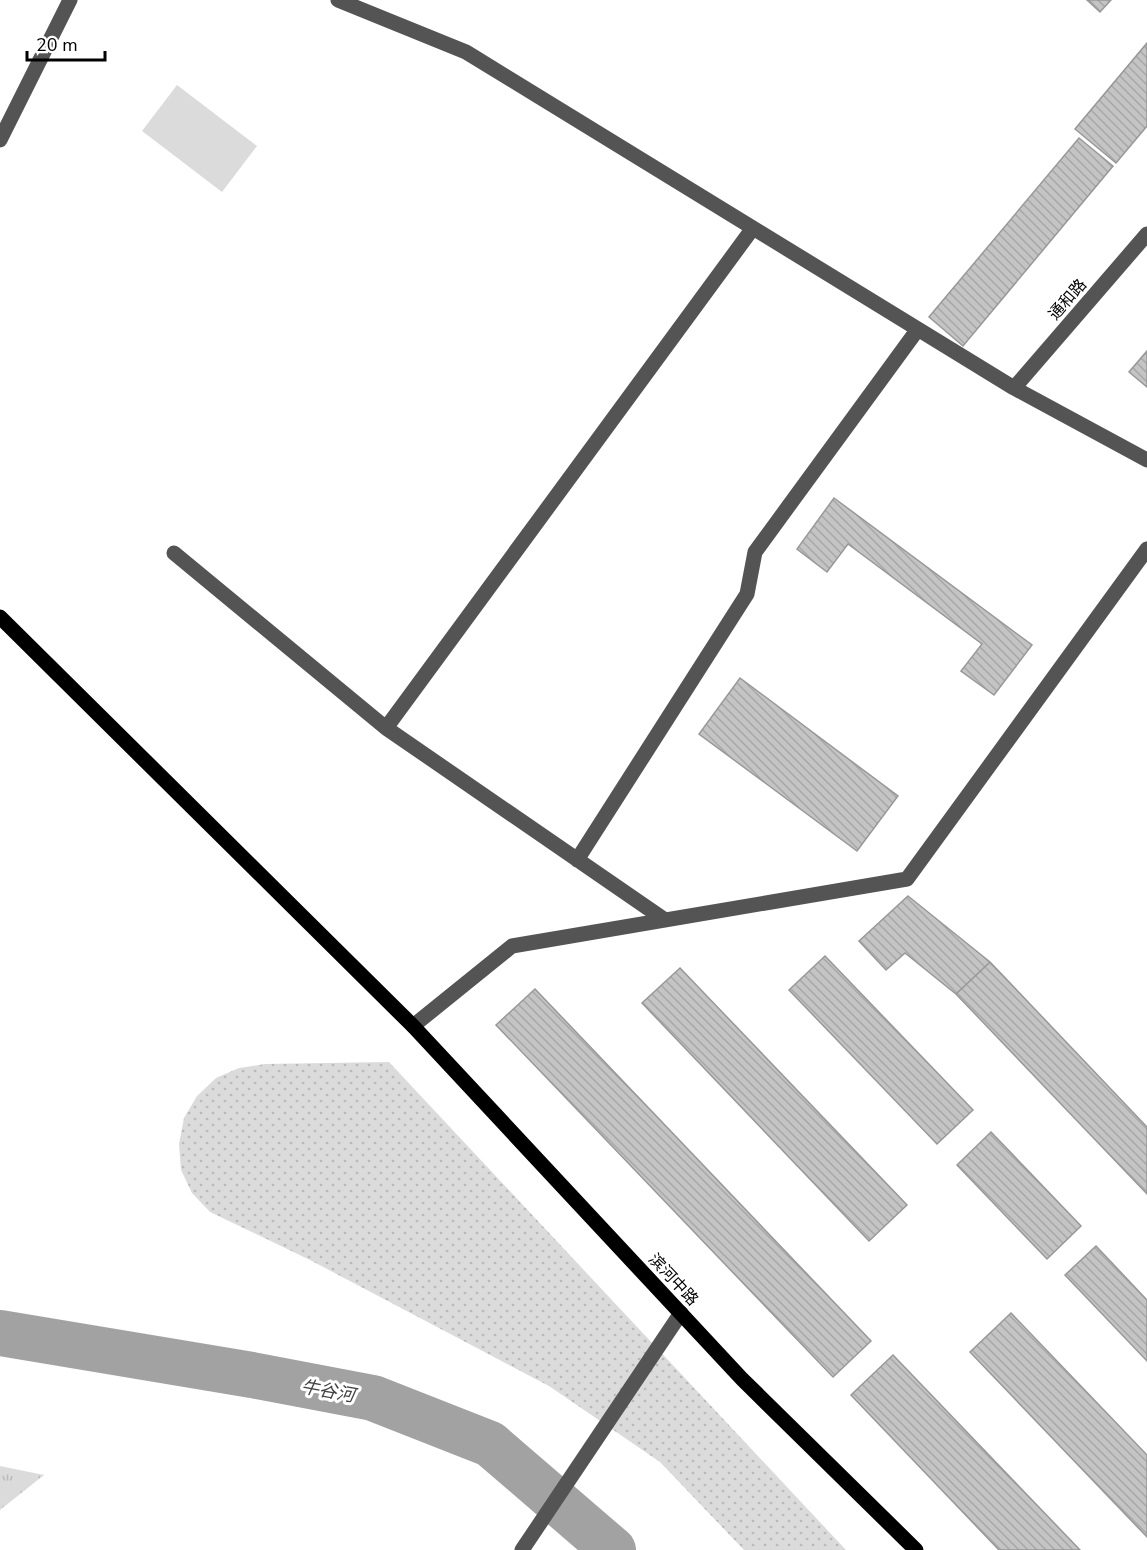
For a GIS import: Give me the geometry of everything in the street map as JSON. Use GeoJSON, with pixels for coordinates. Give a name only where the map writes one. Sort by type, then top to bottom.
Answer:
{"type":"FeatureCollection","features":[{"type":"Feature","properties":{"kind":"main road","name":"滨河中路"},"geometry":{"type":"LineString","coordinates":[[0,617],[413,1026],[742,1379],[916,1550]]}},
{"type":"Feature","properties":{"kind":"street"},"geometry":{"type":"LineString","coordinates":[[0,140],[70,0]]}},
{"type":"Feature","properties":{"kind":"street"},"geometry":{"type":"LineString","coordinates":[[338,0],[466,52],[1014,388],[1147,460]]}},
{"type":"Feature","properties":{"kind":"street"},"geometry":{"type":"LineString","coordinates":[[386,728],[753,228]]}},
{"type":"Feature","properties":{"kind":"street","name":"通和路"},"geometry":{"type":"LineString","coordinates":[[1014,388],[1147,234]]}},
{"type":"Feature","properties":{"kind":"street"},"geometry":{"type":"LineString","coordinates":[[577,860],[747,594],[755,552],[918,329]]}},
{"type":"Feature","properties":{"kind":"street"},"geometry":{"type":"LineString","coordinates":[[413,1026],[512,946],[907,879],[1147,549]]}},
{"type":"Feature","properties":{"kind":"street"},"geometry":{"type":"LineString","coordinates":[[174,553],[386,728],[665,920]]}},
{"type":"Feature","properties":{"kind":"street"},"geometry":{"type":"LineString","coordinates":[[522,1550],[681,1313]]}},
{"type":"Feature","properties":{"kind":"green space"},"geometry":{"type":"Polygon","coordinates":[[[177,85],[257,146],[222,192],[142,131],[177,85]]]}},
{"type":"Feature","properties":{"kind":"green space"},"geometry":{"type":"Polygon","coordinates":[[[389,1062],[846,1550],[744,1550],[660,1462],[549,1386],[310,1260],[210,1212],[192,1193],[181,1170],[179,1144],[184,1118],[197,1096],[216,1078],[239,1068],[265,1064],[389,1062]]]}},
{"type":"Feature","properties":{"kind":"green space"},"geometry":{"type":"Polygon","coordinates":[[[0,1466],[44,1475],[0,1510],[0,1466]]]}},
{"type":"Feature","properties":{"kind":"building"},"geometry":{"type":"Polygon","coordinates":[[[1087,0],[1111,0],[1100,12],[1087,0]]]}},
{"type":"Feature","properties":{"kind":"building"},"geometry":{"type":"Polygon","coordinates":[[[1147,43],[1147,126],[1116,163],[1075,129],[1147,43]]]}},
{"type":"Feature","properties":{"kind":"building"},"geometry":{"type":"Polygon","coordinates":[[[1079,138],[1113,166],[963,346],[929,317],[1079,138]]]}},
{"type":"Feature","properties":{"kind":"building"},"geometry":{"type":"Polygon","coordinates":[[[1147,351],[1147,387],[1129,372],[1147,351]]]}},
{"type":"Feature","properties":{"kind":"building"},"geometry":{"type":"Polygon","coordinates":[[[834,498],[1032,645],[994,695],[961,671],[982,644],[848,544],[827,572],[797,549],[834,498]]]}},
{"type":"Feature","properties":{"kind":"building"},"geometry":{"type":"Polygon","coordinates":[[[740,678],[898,796],[857,851],[699,734],[740,678]]]}},
{"type":"Feature","properties":{"kind":"building"},"geometry":{"type":"Polygon","coordinates":[[[908,896],[990,962],[956,994],[905,953],[886,970],[859,941],[908,896]]]}},
{"type":"Feature","properties":{"kind":"building"},"geometry":{"type":"Polygon","coordinates":[[[825,956],[973,1110],[937,1144],[789,990],[825,956]]]}},
{"type":"Feature","properties":{"kind":"building"},"geometry":{"type":"Polygon","coordinates":[[[990,962],[1147,1127],[1147,1194],[956,994],[990,962]]]}},
{"type":"Feature","properties":{"kind":"building"},"geometry":{"type":"Polygon","coordinates":[[[680,968],[907,1205],[869,1241],[642,1003],[680,968]]]}},
{"type":"Feature","properties":{"kind":"building"},"geometry":{"type":"Polygon","coordinates":[[[535,989],[871,1341],[833,1377],[496,1025],[535,989]]]}},
{"type":"Feature","properties":{"kind":"building"},"geometry":{"type":"Polygon","coordinates":[[[991,1132],[1081,1226],[1047,1259],[957,1165],[991,1132]]]}},
{"type":"Feature","properties":{"kind":"building"},"geometry":{"type":"Polygon","coordinates":[[[1096,1246],[1147,1300],[1147,1361],[1065,1275],[1096,1246]]]}},
{"type":"Feature","properties":{"kind":"building"},"geometry":{"type":"Polygon","coordinates":[[[1011,1313],[1147,1455],[1147,1537],[970,1352],[1011,1313]]]}},
{"type":"Feature","properties":{"kind":"building"},"geometry":{"type":"Polygon","coordinates":[[[893,1355],[1080,1550],[999,1550],[851,1395],[893,1355]]]}},
{"type":"Feature","properties":{"kind":"waterway","name":"牛谷河"},"geometry":{"type":"LineString","coordinates":[[0,1333],[252,1375],[373,1398],[490,1444],[613,1550]]}}]}
